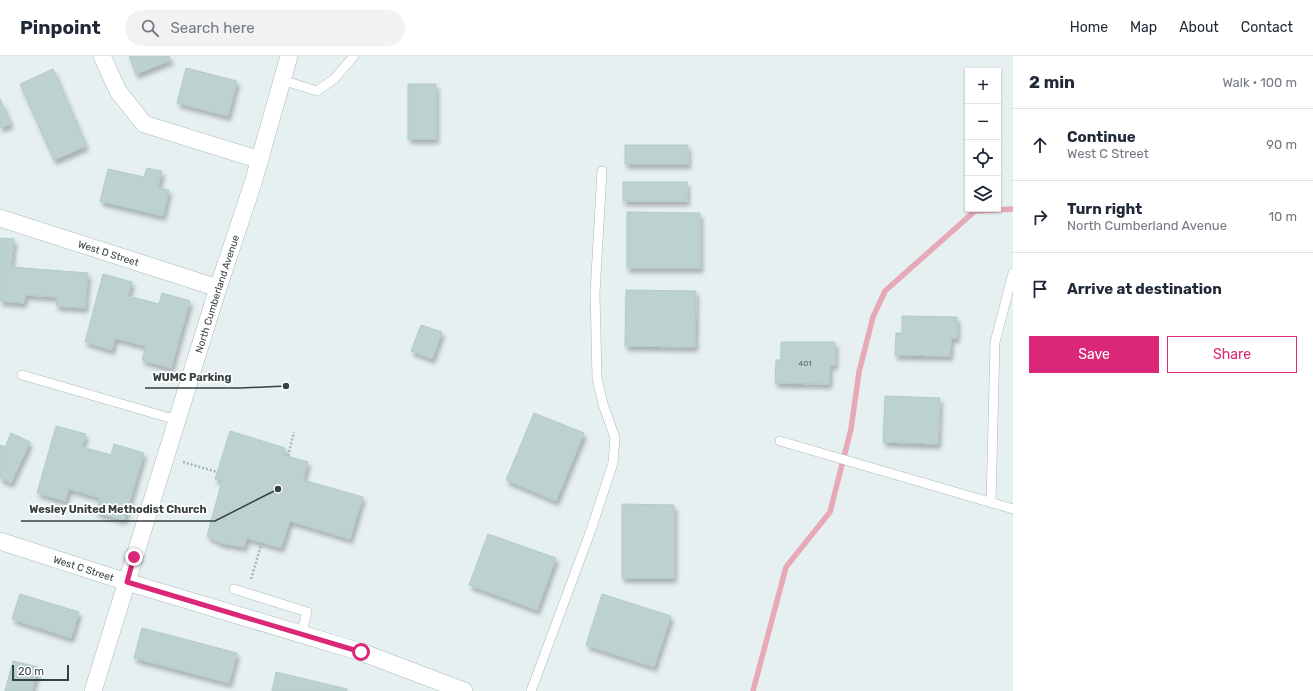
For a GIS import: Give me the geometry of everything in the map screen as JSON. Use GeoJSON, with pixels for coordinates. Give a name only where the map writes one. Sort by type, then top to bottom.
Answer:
{"type":"FeatureCollection","features":[{"type":"Feature","properties":{"kind":"street"},"geometry":{"type":"LineString","coordinates":[[102,56],[118,91],[144,124],[260,160]]}},
{"type":"Feature","properties":{"kind":"street","name":"North Cumberland Avenue"},"geometry":{"type":"LineString","coordinates":[[93,691],[218,288],[260,160],[289,56]]}},
{"type":"Feature","properties":{"kind":"street","name":"West D Street"},"geometry":{"type":"LineString","coordinates":[[0,218],[218,288]]}},
{"type":"Feature","properties":{"kind":"street","name":"West C Street"},"geometry":{"type":"LineString","coordinates":[[0,541],[127,582],[361,652],[464,691]]}},
{"type":"Feature","properties":{"kind":"lane"},"geometry":{"type":"LineString","coordinates":[[282,80],[317,91],[334,79],[354,56]]}},
{"type":"Feature","properties":{"kind":"lane"},"geometry":{"type":"LineString","coordinates":[[531,691],[591,530],[613,463],[615,438],[603,404],[597,378],[595,293],[602,171]]}},
{"type":"Feature","properties":{"kind":"lane"},"geometry":{"type":"LineString","coordinates":[[991,503],[995,342],[1013,273]]}},
{"type":"Feature","properties":{"kind":"lane"},"geometry":{"type":"LineString","coordinates":[[22,375],[177,420]]}},
{"type":"Feature","properties":{"kind":"lane"},"geometry":{"type":"LineString","coordinates":[[780,441],[1013,509]]}},
{"type":"Feature","properties":{"kind":"lane"},"geometry":{"type":"LineString","coordinates":[[234,590],[307,612],[301,634]]}},
{"type":"Feature","properties":{"kind":"path"},"geometry":{"type":"LineString","coordinates":[[288,456],[294,432]]}},
{"type":"Feature","properties":{"kind":"path"},"geometry":{"type":"LineString","coordinates":[[165,457],[217,472]]}},
{"type":"Feature","properties":{"kind":"path"},"geometry":{"type":"LineString","coordinates":[[247,593],[262,542]]}},
{"type":"Feature","properties":{"kind":"building"},"geometry":{"type":"Polygon","coordinates":[[[129,56],[169,56],[171,60],[136,74],[129,56]]]}},
{"type":"Feature","properties":{"kind":"building"},"geometry":{"type":"Polygon","coordinates":[[[186,68],[237,81],[228,116],[177,103],[186,68]]]}},
{"type":"Feature","properties":{"kind":"building"},"geometry":{"type":"Polygon","coordinates":[[[53,69],[86,146],[54,160],[20,84],[53,69]]]}},
{"type":"Feature","properties":{"kind":"building"},"geometry":{"type":"Polygon","coordinates":[[[408,84],[436,84],[436,139],[408,139],[408,84]]]}},
{"type":"Feature","properties":{"kind":"building"},"geometry":{"type":"Polygon","coordinates":[[[0,99],[11,124],[0,128],[0,99]]]}},
{"type":"Feature","properties":{"kind":"building"},"geometry":{"type":"Polygon","coordinates":[[[625,145],[688,145],[688,164],[625,164],[625,145]]]}},
{"type":"Feature","properties":{"kind":"building"},"geometry":{"type":"Polygon","coordinates":[[[147,168],[162,171],[158,187],[169,190],[163,216],[100,201],[108,169],[144,177],[147,168]]]}},
{"type":"Feature","properties":{"kind":"building"},"geometry":{"type":"Polygon","coordinates":[[[623,182],[687,182],[687,201],[623,201],[623,182]]]}},
{"type":"Feature","properties":{"kind":"building"},"geometry":{"type":"Polygon","coordinates":[[[627,212],[700,213],[700,268],[627,268],[627,212]]]}},
{"type":"Feature","properties":{"kind":"building"},"geometry":{"type":"Polygon","coordinates":[[[0,238],[14,239],[11,267],[88,273],[85,308],[56,306],[57,297],[25,295],[24,303],[0,301],[0,238]]]}},
{"type":"Feature","properties":{"kind":"building"},"geometry":{"type":"Polygon","coordinates":[[[103,274],[132,282],[128,296],[159,304],[162,293],[190,301],[171,368],[142,360],[146,346],[115,338],[112,350],[85,342],[103,274]]]}},
{"type":"Feature","properties":{"kind":"building"},"geometry":{"type":"Polygon","coordinates":[[[626,290],[696,291],[695,347],[625,346],[626,290]]]}},
{"type":"Feature","properties":{"kind":"building"},"geometry":{"type":"Polygon","coordinates":[[[902,316],[957,317],[957,338],[951,338],[950,356],[895,355],[896,333],[902,333],[902,316]]]}},
{"type":"Feature","properties":{"kind":"building"},"geometry":{"type":"Polygon","coordinates":[[[421,325],[442,332],[432,359],[411,351],[421,325]]]}},
{"type":"Feature","properties":{"kind":"building"},"geometry":{"type":"Polygon","coordinates":[[[781,342],[835,342],[835,365],[830,365],[829,384],[775,383],[776,360],[781,360],[781,342]]]}},
{"type":"Feature","properties":{"kind":"building"},"geometry":{"type":"Polygon","coordinates":[[[885,396],[940,398],[938,444],[883,442],[885,396]]]}},
{"type":"Feature","properties":{"kind":"building"},"geometry":{"type":"Polygon","coordinates":[[[534,413],[584,433],[556,501],[506,480],[534,413]]]}},
{"type":"Feature","properties":{"kind":"building"},"geometry":{"type":"Polygon","coordinates":[[[56,426],[86,434],[82,447],[111,455],[114,444],[144,453],[124,520],[96,512],[100,498],[69,489],[65,501],[37,493],[56,426]]]}},
{"type":"Feature","properties":{"kind":"building"},"geometry":{"type":"Polygon","coordinates":[[[230,431],[285,448],[283,455],[308,462],[303,480],[363,497],[350,539],[290,521],[281,548],[247,538],[244,547],[221,543],[207,536],[222,481],[215,479],[230,431]]]}},
{"type":"Feature","properties":{"kind":"building"},"geometry":{"type":"Polygon","coordinates":[[[11,433],[30,442],[11,483],[0,478],[0,445],[5,447],[11,433]]]}},
{"type":"Feature","properties":{"kind":"building"},"geometry":{"type":"Polygon","coordinates":[[[622,504],[674,505],[674,578],[622,578],[622,504]]]}},
{"type":"Feature","properties":{"kind":"building"},"geometry":{"type":"Polygon","coordinates":[[[488,534],[556,558],[537,610],[469,585],[488,534]]]}},
{"type":"Feature","properties":{"kind":"building"},"geometry":{"type":"Polygon","coordinates":[[[20,594],[79,612],[71,638],[12,619],[20,594]]]}},
{"type":"Feature","properties":{"kind":"building"},"geometry":{"type":"Polygon","coordinates":[[[602,594],[671,616],[654,667],[586,645],[602,594]]]}},
{"type":"Feature","properties":{"kind":"building"},"geometry":{"type":"Polygon","coordinates":[[[142,628],[237,653],[229,683],[134,658],[142,628]]]}},
{"type":"Feature","properties":{"kind":"building"},"geometry":{"type":"Polygon","coordinates":[[[13,661],[38,667],[32,691],[5,691],[13,661]]]}},
{"type":"Feature","properties":{"kind":"building"},"geometry":{"type":"Polygon","coordinates":[[[276,672],[347,689],[347,691],[272,691],[276,672]]]}},
{"type":"Feature","properties":{"kind":"waterway"},"geometry":{"type":"LineString","coordinates":[[753,691],[786,567],[830,512],[851,429],[859,372],[873,317],[885,291],[975,211],[1013,209]]}},
{"type":"Feature","properties":{"kind":"place","name":"WUMC Parking"},"geometry":{"type":"Point","coordinates":[286,386]}},
{"type":"Feature","properties":{"kind":"place","name":"Wesley United Methodist Church"},"geometry":{"type":"Point","coordinates":[278,489]}},
{"type":"Feature","properties":{"kind":"route"},"geometry":{"type":"LineString","coordinates":[[134,557],[127,582],[361,652]]}}]}
